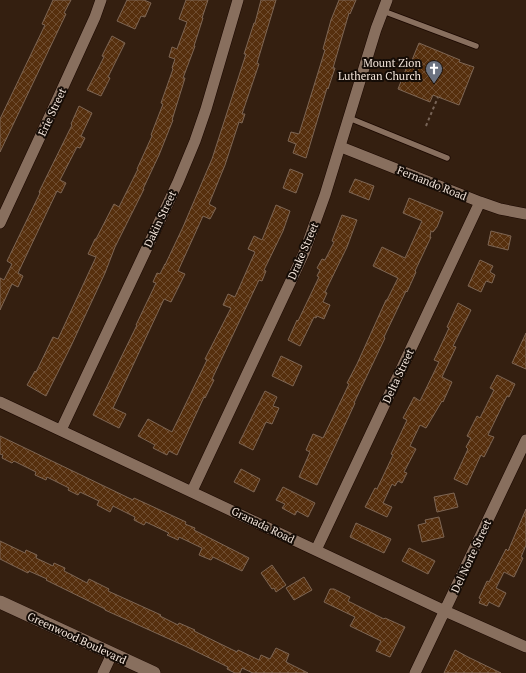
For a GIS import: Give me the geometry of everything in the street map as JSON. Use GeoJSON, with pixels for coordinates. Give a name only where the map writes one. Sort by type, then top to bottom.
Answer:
{"type":"FeatureCollection","features":[{"type":"Feature","properties":{"kind":"street","name":"Erie Street"},"geometry":{"type":"LineString","coordinates":[[0,222],[95,17],[101,0]]}},
{"type":"Feature","properties":{"kind":"street","name":"Dakin Street"},"geometry":{"type":"LineString","coordinates":[[61,430],[178,182],[195,141],[238,0]]}},
{"type":"Feature","properties":{"kind":"street","name":"Drake Street"},"geometry":{"type":"LineString","coordinates":[[192,491],[304,252],[341,147],[376,29],[385,5]]}},
{"type":"Feature","properties":{"kind":"street","name":"Fernando Road"},"geometry":{"type":"LineString","coordinates":[[341,147],[480,202],[500,209],[526,214]]}},
{"type":"Feature","properties":{"kind":"street","name":"Delta Street"},"geometry":{"type":"LineString","coordinates":[[316,550],[480,202]]}},
{"type":"Feature","properties":{"kind":"street","name":"Granada Road"},"geometry":{"type":"LineString","coordinates":[[0,402],[445,611],[526,647]]}},
{"type":"Feature","properties":{"kind":"street","name":"Del Norte Street"},"geometry":{"type":"LineString","coordinates":[[416,673],[526,440]]}},
{"type":"Feature","properties":{"kind":"street","name":"Greenwood Boulevard"},"geometry":{"type":"LineString","coordinates":[[0,602],[154,673]]}},
{"type":"Feature","properties":{"kind":"street"},"geometry":{"type":"LineString","coordinates":[[103,673],[112,654]]}},
{"type":"Feature","properties":{"kind":"lane"},"geometry":{"type":"LineString","coordinates":[[385,5],[476,46]]}},
{"type":"Feature","properties":{"kind":"lane"},"geometry":{"type":"LineString","coordinates":[[349,118],[447,158]]}},
{"type":"Feature","properties":{"kind":"path"},"geometry":{"type":"LineString","coordinates":[[426,126],[438,97]]}},
{"type":"Feature","properties":{"kind":"building"},"geometry":{"type":"Polygon","coordinates":[[[53,0],[71,0],[64,13],[66,14],[0,152],[0,119],[45,25],[42,24],[53,0]]]}},
{"type":"Feature","properties":{"kind":"building"},"geometry":{"type":"Polygon","coordinates":[[[127,0],[144,0],[151,3],[145,17],[141,16],[135,29],[117,21],[127,0]]]}},
{"type":"Feature","properties":{"kind":"building"},"geometry":{"type":"Polygon","coordinates":[[[186,0],[208,0],[195,46],[183,78],[185,78],[173,120],[144,189],[115,247],[105,273],[46,396],[27,385],[35,371],[36,372],[53,337],[58,339],[96,257],[88,254],[114,204],[119,207],[138,169],[152,136],[151,135],[163,104],[161,103],[173,69],[175,59],[169,57],[172,47],[177,49],[187,22],[179,19],[186,0]]]}},
{"type":"Feature","properties":{"kind":"building"},"geometry":{"type":"Polygon","coordinates":[[[261,0],[276,0],[257,63],[259,64],[242,114],[245,114],[242,123],[239,122],[225,165],[209,204],[216,208],[210,219],[203,216],[178,271],[185,274],[171,302],[164,299],[113,408],[126,414],[119,428],[93,415],[156,283],[153,282],[157,273],[160,274],[183,227],[212,159],[246,54],[244,54],[261,0]]]}},
{"type":"Feature","properties":{"kind":"building"},"geometry":{"type":"Polygon","coordinates":[[[339,0],[356,0],[350,14],[349,13],[333,68],[335,68],[328,89],[327,88],[306,158],[293,153],[296,144],[288,141],[291,132],[299,134],[325,50],[323,49],[331,20],[339,0]]]}},
{"type":"Feature","properties":{"kind":"building"},"geometry":{"type":"Polygon","coordinates":[[[112,36],[125,43],[108,77],[110,78],[101,96],[87,90],[104,57],[102,56],[112,36]]]}},
{"type":"Feature","properties":{"kind":"building"},"geometry":{"type":"Polygon","coordinates":[[[419,43],[460,60],[459,62],[474,67],[459,105],[433,95],[430,102],[398,89],[408,64],[410,65],[419,43]]]}},
{"type":"Feature","properties":{"kind":"building"},"geometry":{"type":"Polygon","coordinates":[[[79,106],[92,113],[81,136],[85,138],[80,148],[77,147],[60,180],[66,183],[61,193],[57,191],[18,273],[23,276],[18,287],[12,284],[0,310],[0,278],[4,280],[12,264],[7,261],[72,125],[71,124],[79,106]]]}},
{"type":"Feature","properties":{"kind":"building"},"geometry":{"type":"Polygon","coordinates":[[[290,169],[303,174],[296,193],[283,188],[290,169]]]}},
{"type":"Feature","properties":{"kind":"building"},"geometry":{"type":"Polygon","coordinates":[[[355,179],[374,186],[369,200],[349,192],[355,179]]]}},
{"type":"Feature","properties":{"kind":"building"},"geometry":{"type":"Polygon","coordinates":[[[409,198],[443,212],[437,227],[433,232],[431,231],[431,237],[415,271],[416,272],[384,337],[385,338],[317,485],[299,477],[310,452],[306,450],[313,434],[323,438],[349,384],[347,383],[398,278],[373,266],[382,247],[405,258],[422,221],[403,213],[409,198]]]}},
{"type":"Feature","properties":{"kind":"building"},"geometry":{"type":"Polygon","coordinates":[[[276,205],[290,211],[283,231],[264,270],[266,271],[262,281],[259,280],[212,379],[214,380],[205,398],[204,397],[177,455],[169,451],[167,455],[153,448],[155,445],[138,436],[148,419],[172,432],[207,360],[205,359],[231,308],[223,305],[228,294],[235,297],[255,252],[248,249],[254,236],[262,240],[276,205]]]}},
{"type":"Feature","properties":{"kind":"building"},"geometry":{"type":"Polygon","coordinates":[[[342,215],[357,220],[347,247],[325,292],[327,293],[323,302],[330,305],[324,319],[317,316],[316,318],[314,317],[300,346],[288,340],[319,277],[317,276],[320,270],[317,268],[322,259],[325,260],[334,242],[332,241],[342,215]]]}},
{"type":"Feature","properties":{"kind":"building"},"geometry":{"type":"Polygon","coordinates":[[[491,231],[511,236],[508,250],[488,245],[491,231]]]}},
{"type":"Feature","properties":{"kind":"building"},"geometry":{"type":"Polygon","coordinates":[[[480,260],[493,266],[490,272],[495,275],[492,283],[486,281],[481,292],[468,286],[480,260]]]}},
{"type":"Feature","properties":{"kind":"building"},"geometry":{"type":"Polygon","coordinates":[[[458,303],[471,310],[453,346],[456,347],[442,377],[452,382],[443,402],[442,401],[426,428],[420,425],[410,446],[416,449],[404,472],[407,473],[402,483],[398,481],[395,486],[392,484],[383,503],[392,507],[387,517],[365,507],[375,488],[377,489],[393,455],[391,454],[407,420],[403,418],[414,397],[420,401],[439,362],[434,360],[449,328],[447,327],[458,303]]]}},
{"type":"Feature","properties":{"kind":"building"},"geometry":{"type":"Polygon","coordinates":[[[526,333],[526,369],[512,363],[526,333]]]}},
{"type":"Feature","properties":{"kind":"building"},"geometry":{"type":"Polygon","coordinates":[[[281,356],[302,366],[293,386],[272,376],[281,356]]]}},
{"type":"Feature","properties":{"kind":"building"},"geometry":{"type":"Polygon","coordinates":[[[497,375],[515,384],[509,397],[507,396],[488,435],[494,437],[484,457],[481,455],[467,485],[454,479],[468,449],[466,447],[471,438],[467,436],[477,416],[480,418],[494,390],[490,388],[497,375]]]}},
{"type":"Feature","properties":{"kind":"building"},"geometry":{"type":"Polygon","coordinates":[[[265,391],[277,397],[273,406],[279,408],[272,424],[266,422],[253,450],[239,443],[265,391]]]}},
{"type":"Feature","properties":{"kind":"building"},"geometry":{"type":"Polygon","coordinates":[[[0,436],[133,500],[134,498],[186,522],[185,524],[195,528],[194,530],[249,558],[242,571],[213,557],[211,560],[199,555],[202,548],[179,537],[178,540],[167,535],[169,533],[146,522],[144,525],[134,520],[135,517],[113,506],[110,512],[97,505],[99,501],[80,492],[78,495],[68,490],[69,488],[47,477],[46,480],[35,475],[36,472],[14,461],[12,463],[2,458],[3,455],[0,454],[0,436]]]}},
{"type":"Feature","properties":{"kind":"building"},"geometry":{"type":"Polygon","coordinates":[[[241,469],[260,479],[254,492],[234,482],[241,469]]]}},
{"type":"Feature","properties":{"kind":"building"},"geometry":{"type":"Polygon","coordinates":[[[283,487],[315,503],[308,517],[297,511],[295,515],[282,508],[285,504],[276,500],[283,487]]]}},
{"type":"Feature","properties":{"kind":"building"},"geometry":{"type":"Polygon","coordinates":[[[454,493],[458,507],[437,512],[434,497],[454,493]]]}},
{"type":"Feature","properties":{"kind":"building"},"geometry":{"type":"Polygon","coordinates":[[[526,509],[526,545],[521,557],[523,558],[514,577],[504,572],[496,588],[506,593],[499,607],[489,602],[487,606],[479,603],[481,599],[479,598],[487,581],[489,582],[506,549],[508,551],[526,509]]]}},
{"type":"Feature","properties":{"kind":"building"},"geometry":{"type":"Polygon","coordinates":[[[439,517],[444,537],[422,542],[418,525],[426,523],[425,520],[439,517]]]}},
{"type":"Feature","properties":{"kind":"building"},"geometry":{"type":"Polygon","coordinates":[[[356,523],[391,539],[384,553],[350,537],[356,523]]]}},
{"type":"Feature","properties":{"kind":"building"},"geometry":{"type":"Polygon","coordinates":[[[0,541],[25,553],[26,550],[37,555],[36,558],[53,566],[54,563],[65,568],[64,571],[87,583],[89,579],[109,589],[108,591],[161,615],[160,616],[178,625],[179,623],[195,630],[194,631],[237,652],[238,650],[259,660],[261,655],[270,659],[276,648],[289,654],[286,662],[308,673],[253,673],[242,668],[240,673],[235,673],[227,669],[228,667],[105,610],[46,580],[47,579],[29,571],[28,573],[0,559],[0,541]]]}},
{"type":"Feature","properties":{"kind":"building"},"geometry":{"type":"Polygon","coordinates":[[[409,548],[435,561],[428,574],[402,561],[409,548]]]}},
{"type":"Feature","properties":{"kind":"building"},"geometry":{"type":"Polygon","coordinates":[[[272,565],[286,585],[276,592],[274,588],[272,589],[261,573],[272,565]]]}},
{"type":"Feature","properties":{"kind":"building"},"geometry":{"type":"Polygon","coordinates":[[[304,577],[312,590],[294,600],[286,588],[304,577]]]}},
{"type":"Feature","properties":{"kind":"building"},"geometry":{"type":"Polygon","coordinates":[[[330,589],[334,589],[350,597],[348,601],[384,619],[385,618],[405,627],[390,657],[376,651],[381,641],[350,626],[355,617],[324,602],[330,589]]]}},
{"type":"Feature","properties":{"kind":"building"},"geometry":{"type":"Polygon","coordinates":[[[455,650],[468,657],[501,673],[444,673],[455,650]]]}},
{"type":"Feature","properties":{"kind":"place","name":"Mount Zion Lutheran Church"},"geometry":{"type":"Point","coordinates":[434,84]}}]}
